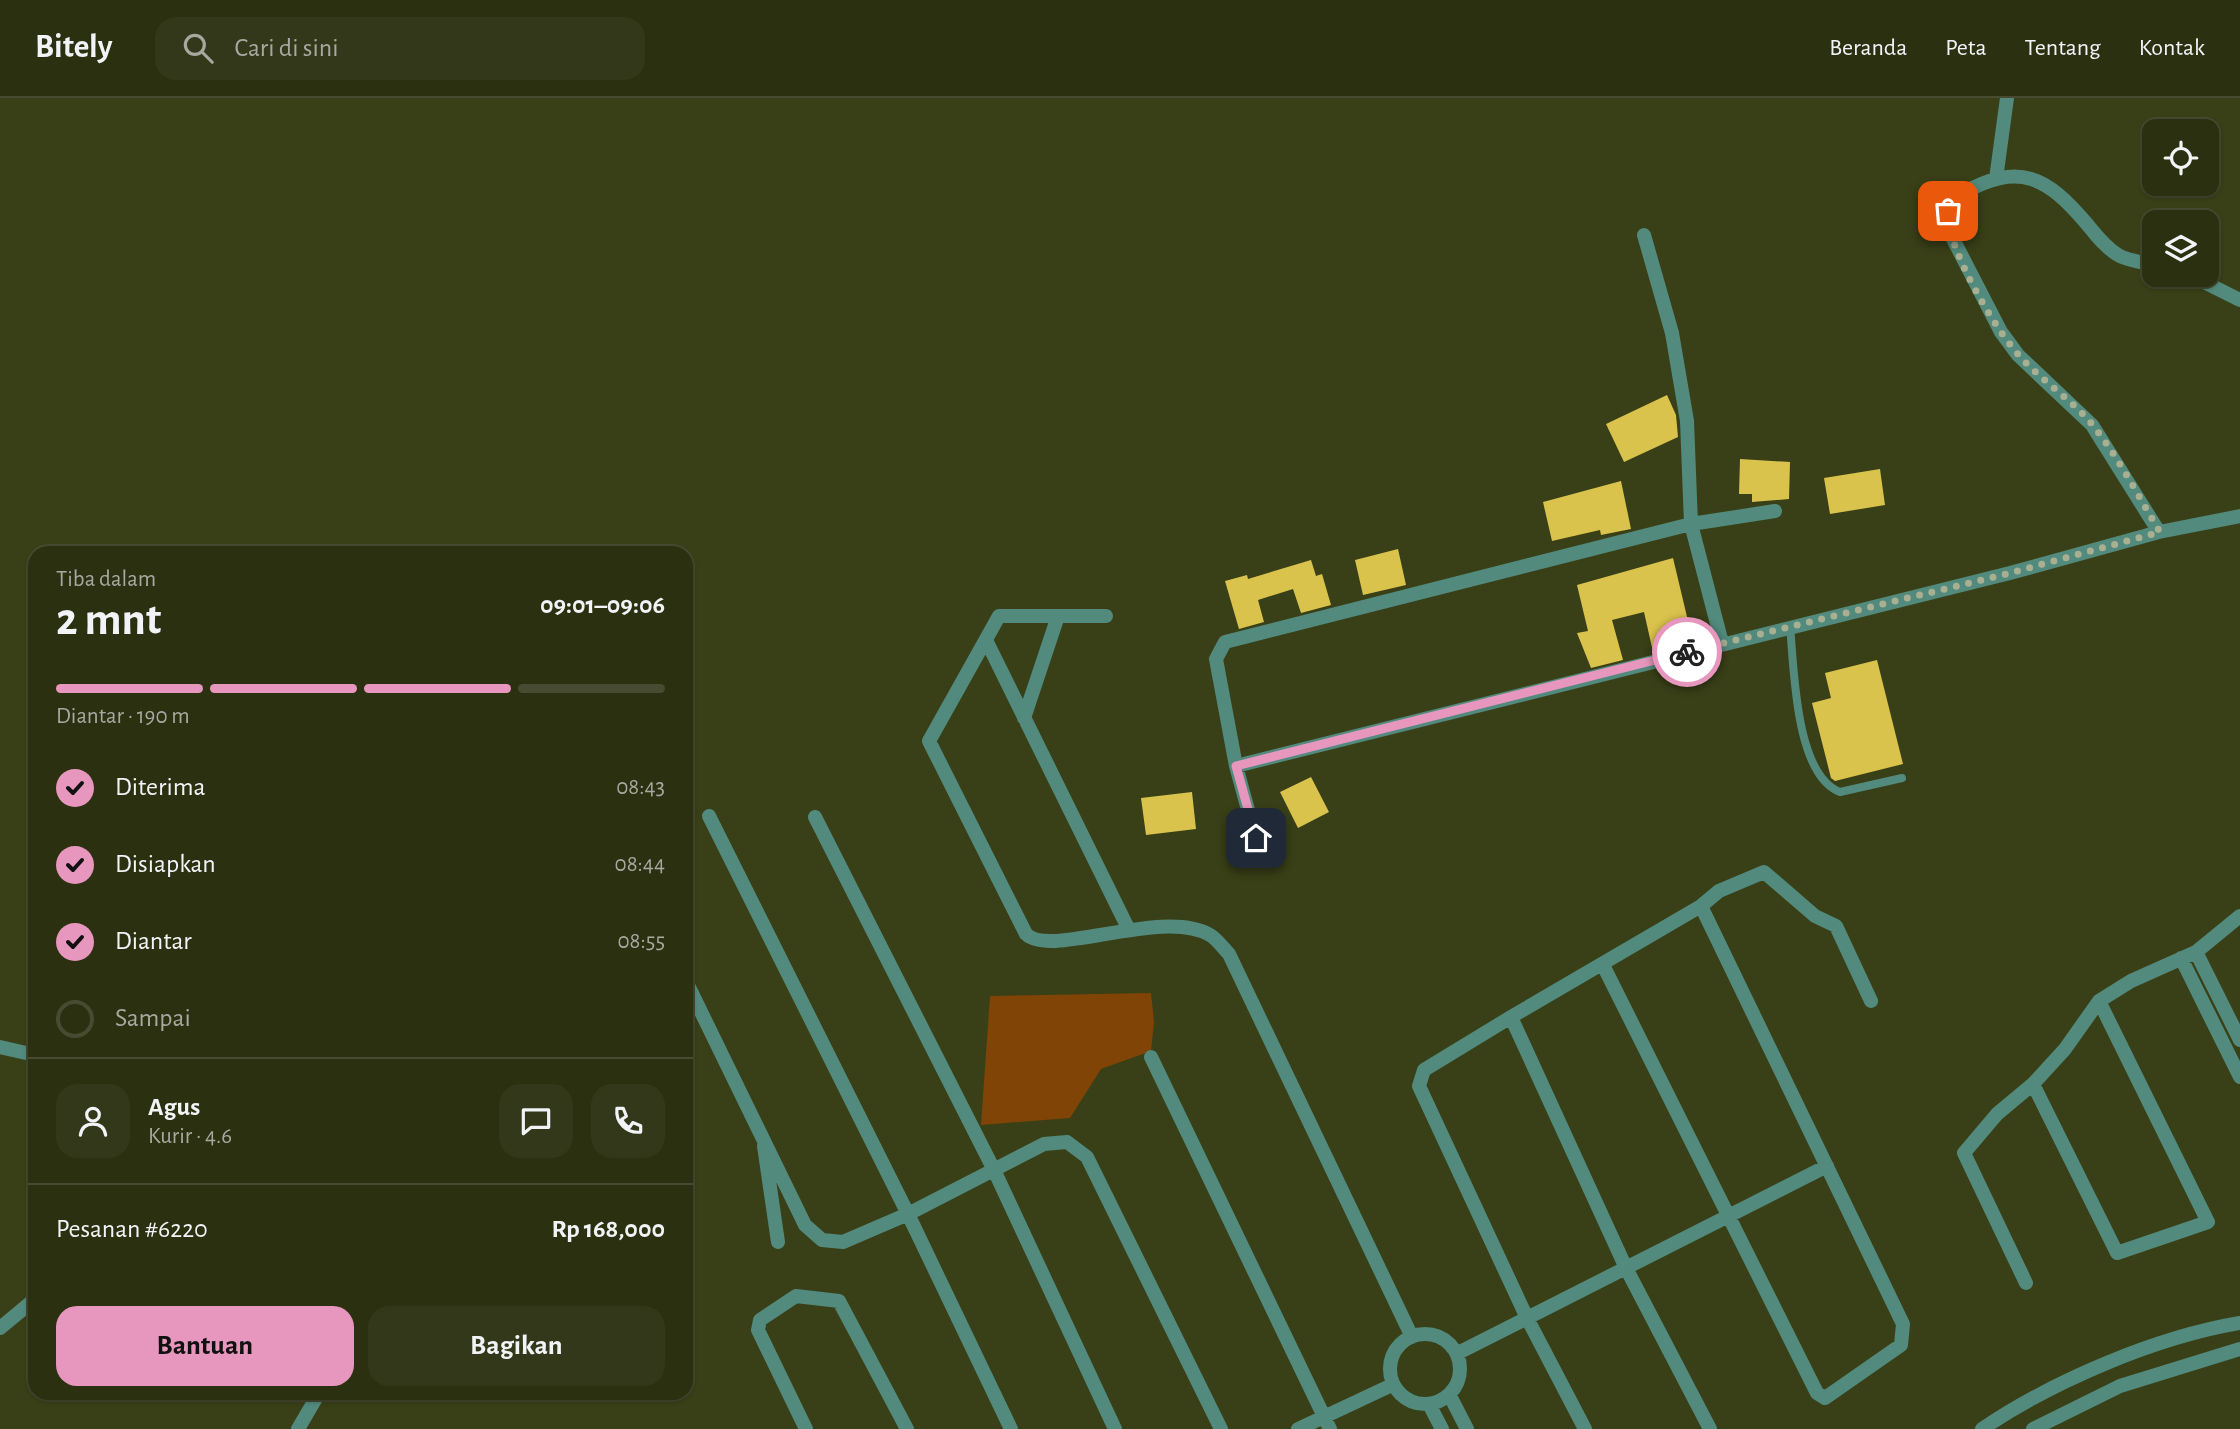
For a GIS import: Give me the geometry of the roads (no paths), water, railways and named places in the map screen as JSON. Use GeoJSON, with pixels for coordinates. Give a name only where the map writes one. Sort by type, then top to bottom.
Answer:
{"type":"FeatureCollection","features":[{"type":"Feature","properties":{"kind":"street"},"geometry":{"type":"LineString","coordinates":[[1996,179],[2007,98]]}},
{"type":"Feature","properties":{"kind":"street"},"geometry":{"type":"LineString","coordinates":[[2142,261],[2112,250],[2049,185],[2025,176],[1996,179],[1960,194],[1952,201],[1948,211],[1947,223],[1964,265],[2001,332],[2018,355],[2092,425],[2160,532]]}},
{"type":"Feature","properties":{"kind":"street"},"geometry":{"type":"LineString","coordinates":[[1644,235],[1672,333],[1686,422],[1691,524],[1722,643]]}},
{"type":"Feature","properties":{"kind":"street"},"geometry":{"type":"LineString","coordinates":[[2214,287],[2240,300]]}},
{"type":"Feature","properties":{"kind":"street"},"geometry":{"type":"LineString","coordinates":[[1262,861],[1236,766],[1216,659],[1225,642],[1691,524],[1775,511]]}},
{"type":"Feature","properties":{"kind":"street"},"geometry":{"type":"LineString","coordinates":[[1236,766],[2010,573],[2160,532],[2240,516]]}},
{"type":"Feature","properties":{"kind":"street"},"geometry":{"type":"LineString","coordinates":[[1106,616],[999,616],[929,741],[1026,934],[1033,942],[1049,943],[1128,928],[1188,927],[1211,935],[1229,954],[1412,1337]]}},
{"type":"Feature","properties":{"kind":"street"},"geometry":{"type":"LineString","coordinates":[[1024,718],[1058,616]]}},
{"type":"Feature","properties":{"kind":"street"},"geometry":{"type":"LineString","coordinates":[[986,640],[1128,928]]}},
{"type":"Feature","properties":{"kind":"street"},"geometry":{"type":"LineString","coordinates":[[709,816],[908,1214],[1011,1429]]}},
{"type":"Feature","properties":{"kind":"street"},"geometry":{"type":"LineString","coordinates":[[815,817],[994,1170],[1115,1429]]}},
{"type":"Feature","properties":{"kind":"street"},"geometry":{"type":"LineString","coordinates":[[1585,1429],[1527,1318],[1419,1086],[1424,1070],[1701,906],[1719,891],[1764,872],[1815,916],[1836,926],[1871,1001]]}},
{"type":"Feature","properties":{"kind":"street"},"geometry":{"type":"LineString","coordinates":[[1603,965],[1817,1393],[1825,1398],[1901,1345],[1903,1324],[1701,906]]}},
{"type":"Feature","properties":{"kind":"street"},"geometry":{"type":"LineString","coordinates":[[2026,1283],[1964,1153],[1997,1114],[2034,1084],[2065,1049],[2099,1001],[2196,952],[2240,916]]}},
{"type":"Feature","properties":{"kind":"street"},"geometry":{"type":"LineString","coordinates":[[2196,952],[2240,1040]]}},
{"type":"Feature","properties":{"kind":"street"},"geometry":{"type":"LineString","coordinates":[[2181,958],[2240,1077]]}},
{"type":"Feature","properties":{"kind":"street"},"geometry":{"type":"LineString","coordinates":[[693,995],[762,1131],[805,1225],[822,1240],[843,1242],[908,1214],[1044,1144],[1067,1142],[1087,1157],[1221,1429]]}},
{"type":"Feature","properties":{"kind":"street"},"geometry":{"type":"LineString","coordinates":[[2034,1084],[2117,1253],[2208,1222],[2099,1001]]}},
{"type":"Feature","properties":{"kind":"street"},"geometry":{"type":"LineString","coordinates":[[1511,1017],[1626,1268],[1710,1429]]}},
{"type":"Feature","properties":{"kind":"street"},"geometry":{"type":"LineString","coordinates":[[0,1047],[28,1053]]}},
{"type":"Feature","properties":{"kind":"street"},"geometry":{"type":"LineString","coordinates":[[1151,1057],[1327,1423]]}},
{"type":"Feature","properties":{"kind":"street"},"geometry":{"type":"LineString","coordinates":[[762,1131],[778,1242]]}},
{"type":"Feature","properties":{"kind":"street"},"geometry":{"type":"LineString","coordinates":[[1458,1353],[1827,1166]]}},
{"type":"Feature","properties":{"kind":"street"},"geometry":{"type":"LineString","coordinates":[[806,1429],[758,1330],[760,1320],[796,1296],[839,1301],[907,1429]]}},
{"type":"Feature","properties":{"kind":"street"},"geometry":{"type":"LineString","coordinates":[[0,1328],[28,1305]]}},
{"type":"Feature","properties":{"kind":"street"},"geometry":{"type":"LineString","coordinates":[[1982,1429],[2095,1369],[2169,1342],[2240,1323]]}},
{"type":"Feature","properties":{"kind":"street"},"geometry":{"type":"LineString","coordinates":[[1420,1333],[1442,1337],[1458,1353],[1461,1376],[1450,1396],[1430,1405],[1408,1402],[1392,1385],[1389,1363],[1399,1343],[1412,1337],[1420,1333]]}},
{"type":"Feature","properties":{"kind":"street"},"geometry":{"type":"LineString","coordinates":[[2033,1429],[2120,1387],[2240,1349]]}},
{"type":"Feature","properties":{"kind":"street"},"geometry":{"type":"LineString","coordinates":[[1298,1429],[1327,1423],[1392,1385]]}},
{"type":"Feature","properties":{"kind":"street"},"geometry":{"type":"LineString","coordinates":[[1450,1396],[1467,1429]]}},
{"type":"Feature","properties":{"kind":"street"},"geometry":{"type":"LineString","coordinates":[[298,1429],[315,1400]]}},
{"type":"Feature","properties":{"kind":"street"},"geometry":{"type":"LineString","coordinates":[[1430,1405],[1442,1429]]}},
{"type":"Feature","properties":{"kind":"lane"},"geometry":{"type":"LineString","coordinates":[[1790,626],[1800,721],[1809,752],[1823,778],[1832,789],[1840,792],[1902,778]]}}]}
